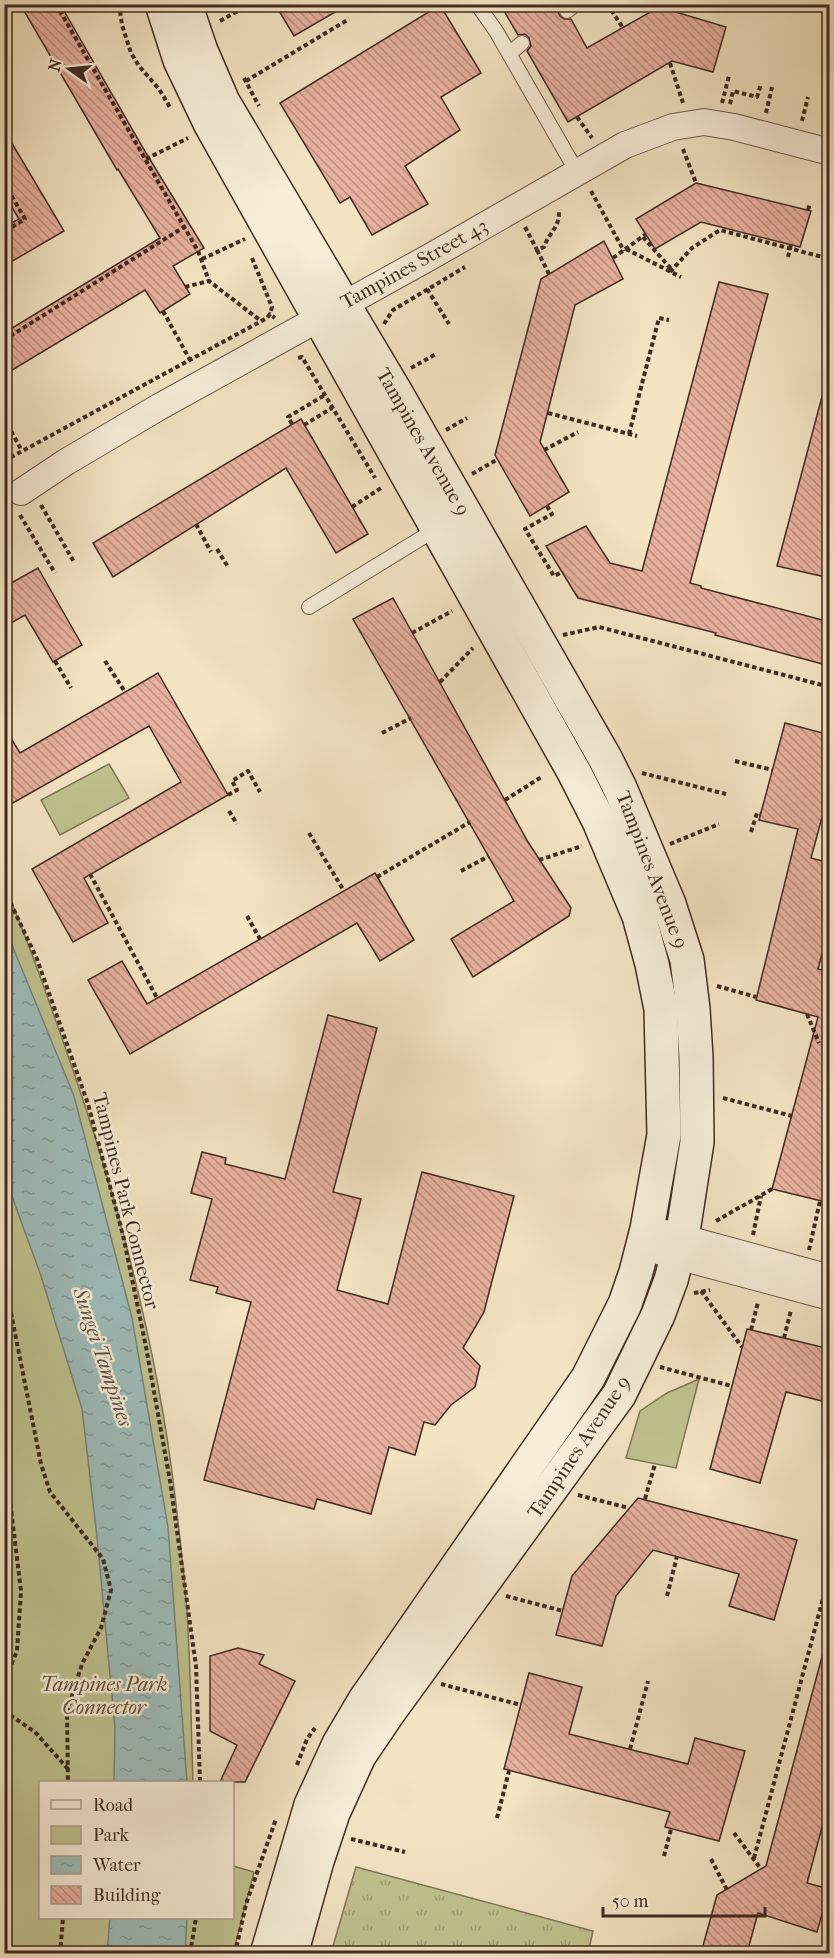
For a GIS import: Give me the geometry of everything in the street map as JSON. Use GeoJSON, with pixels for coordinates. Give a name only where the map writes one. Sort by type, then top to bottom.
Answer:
{"type":"FeatureCollection","features":[{"type":"Feature","properties":{"kind":"main road","name":"Tampines Avenue 9"},"geometry":{"type":"LineString","coordinates":[[162,4],[180,60],[195,96],[330,311],[451,520],[599,821],[639,916],[661,1009],[664,1135],[645,1238],[625,1304],[588,1378],[365,1700],[339,1744],[311,1805],[267,1953]]}},
{"type":"Feature","properties":{"kind":"main road","name":"Tampines Avenue 9"},"geometry":{"type":"LineString","coordinates":[[185,4],[201,51],[223,102],[330,311]]}},
{"type":"Feature","properties":{"kind":"main road","name":"Tampines Avenue 9"},"geometry":{"type":"LineString","coordinates":[[291,1953],[333,1813],[359,1756],[394,1703],[619,1395],[658,1315],[680,1246],[697,1142],[696,1057],[687,960],[669,904],[610,768],[534,631],[451,520]]}},
{"type":"Feature","properties":{"kind":"street","name":"Tampines Street 43"},"geometry":{"type":"LineString","coordinates":[[24,499],[66,462],[159,407],[428,258],[584,181],[625,145],[673,127],[705,122],[734,127],[830,152]]}},
{"type":"Feature","properties":{"kind":"street"},"geometry":{"type":"LineString","coordinates":[[645,1238],[830,1278]]}},
{"type":"Feature","properties":{"kind":"street"},"geometry":{"type":"LineString","coordinates":[[680,1246],[830,1297]]}},
{"type":"Feature","properties":{"kind":"lane"},"geometry":{"type":"LineString","coordinates":[[483,8],[584,181]]}},
{"type":"Feature","properties":{"kind":"lane"},"geometry":{"type":"LineString","coordinates":[[510,53],[522,43]]}},
{"type":"Feature","properties":{"kind":"lane"},"geometry":{"type":"LineString","coordinates":[[309,606],[451,520]]}},
{"type":"Feature","properties":{"kind":"path"},"geometry":{"type":"LineString","coordinates":[[56,4],[184,226],[202,259],[210,281],[261,321]]}},
{"type":"Feature","properties":{"kind":"path"},"geometry":{"type":"LineString","coordinates":[[80,4],[83,10],[100,4]]}},
{"type":"Feature","properties":{"kind":"path"},"geometry":{"type":"LineString","coordinates":[[220,21],[250,4]]}},
{"type":"Feature","properties":{"kind":"path"},"geometry":{"type":"LineString","coordinates":[[607,4],[623,28]]}},
{"type":"Feature","properties":{"kind":"path"},"geometry":{"type":"LineString","coordinates":[[246,81],[350,19]]}},
{"type":"Feature","properties":{"kind":"path"},"geometry":{"type":"LineString","coordinates":[[670,63],[685,110]]}},
{"type":"Feature","properties":{"kind":"path"},"geometry":{"type":"LineString","coordinates":[[726,90],[729,75]]}},
{"type":"Feature","properties":{"kind":"path"},"geometry":{"type":"LineString","coordinates":[[729,108],[733,91],[758,97],[761,84]]}},
{"type":"Feature","properties":{"kind":"path"},"geometry":{"type":"LineString","coordinates":[[769,99],[772,87]]}},
{"type":"Feature","properties":{"kind":"path"},"geometry":{"type":"LineString","coordinates":[[578,117],[593,140]]}},
{"type":"Feature","properties":{"kind":"path"},"geometry":{"type":"LineString","coordinates":[[146,159],[188,138]]}},
{"type":"Feature","properties":{"kind":"path"},"geometry":{"type":"LineString","coordinates":[[686,154],[696,183]]}},
{"type":"Feature","properties":{"kind":"path"},"geometry":{"type":"LineString","coordinates":[[584,181],[625,250],[681,278]]}},
{"type":"Feature","properties":{"kind":"path"},"geometry":{"type":"LineString","coordinates":[[4,183],[25,219],[4,232]]}},
{"type":"Feature","properties":{"kind":"path"},"geometry":{"type":"LineString","coordinates":[[808,210],[810,203]]}},
{"type":"Feature","properties":{"kind":"path"},"geometry":{"type":"LineString","coordinates":[[537,250],[544,248],[547,240],[555,231],[560,218],[560,209]]}},
{"type":"Feature","properties":{"kind":"path"},"geometry":{"type":"LineString","coordinates":[[4,340],[184,226]]}},
{"type":"Feature","properties":{"kind":"path"},"geometry":{"type":"LineString","coordinates":[[671,271],[692,248],[720,230],[790,246],[830,259]]}},
{"type":"Feature","properties":{"kind":"path"},"geometry":{"type":"LineString","coordinates":[[613,258],[645,236],[671,271]]}},
{"type":"Feature","properties":{"kind":"path"},"geometry":{"type":"LineString","coordinates":[[530,237],[549,274]]}},
{"type":"Feature","properties":{"kind":"path"},"geometry":{"type":"LineString","coordinates":[[202,259],[245,239]]}},
{"type":"Feature","properties":{"kind":"path"},"geometry":{"type":"LineString","coordinates":[[788,257],[790,246]]}},
{"type":"Feature","properties":{"kind":"path"},"geometry":{"type":"LineString","coordinates":[[185,287],[210,281]]}},
{"type":"Feature","properties":{"kind":"path"},"geometry":{"type":"LineString","coordinates":[[427,290],[449,324]]}},
{"type":"Feature","properties":{"kind":"path"},"geometry":{"type":"LineString","coordinates":[[163,311],[190,360]]}},
{"type":"Feature","properties":{"kind":"path"},"geometry":{"type":"LineString","coordinates":[[4,461],[267,318],[270,314],[278,320]]}},
{"type":"Feature","properties":{"kind":"path"},"geometry":{"type":"LineString","coordinates":[[629,434],[659,318],[669,320]]}},
{"type":"Feature","properties":{"kind":"path"},"geometry":{"type":"LineString","coordinates":[[412,367],[436,354]]}},
{"type":"Feature","properties":{"kind":"path"},"geometry":{"type":"LineString","coordinates":[[292,424],[288,417],[325,395]]}},
{"type":"Feature","properties":{"kind":"path"},"geometry":{"type":"LineString","coordinates":[[304,425],[332,408]]}},
{"type":"Feature","properties":{"kind":"path"},"geometry":{"type":"LineString","coordinates":[[548,413],[637,436]]}},
{"type":"Feature","properties":{"kind":"path"},"geometry":{"type":"LineString","coordinates":[[4,418],[22,451]]}},
{"type":"Feature","properties":{"kind":"path"},"geometry":{"type":"LineString","coordinates":[[449,429],[467,418]]}},
{"type":"Feature","properties":{"kind":"path"},"geometry":{"type":"LineString","coordinates":[[544,450],[578,432]]}},
{"type":"Feature","properties":{"kind":"path"},"geometry":{"type":"LineString","coordinates":[[475,472],[498,459]]}},
{"type":"Feature","properties":{"kind":"path"},"geometry":{"type":"LineString","coordinates":[[352,507],[381,488]]}},
{"type":"Feature","properties":{"kind":"path"},"geometry":{"type":"LineString","coordinates":[[24,499],[74,562]]}},
{"type":"Feature","properties":{"kind":"path"},"geometry":{"type":"LineString","coordinates":[[24,499],[55,573]]}},
{"type":"Feature","properties":{"kind":"path"},"geometry":{"type":"LineString","coordinates":[[547,506],[552,514],[525,529],[554,576],[562,572]]}},
{"type":"Feature","properties":{"kind":"path"},"geometry":{"type":"LineString","coordinates":[[196,524],[211,552]]}},
{"type":"Feature","properties":{"kind":"path"},"geometry":{"type":"LineString","coordinates":[[217,549],[228,567]]}},
{"type":"Feature","properties":{"kind":"path"},"geometry":{"type":"LineString","coordinates":[[412,633],[452,611]]}},
{"type":"Feature","properties":{"kind":"path"},"geometry":{"type":"LineString","coordinates":[[556,637],[599,627],[830,687]]}},
{"type":"Feature","properties":{"kind":"path"},"geometry":{"type":"LineString","coordinates":[[440,682],[473,648]]}},
{"type":"Feature","properties":{"kind":"path"},"geometry":{"type":"LineString","coordinates":[[55,661],[71,688]]}},
{"type":"Feature","properties":{"kind":"path"},"geometry":{"type":"LineString","coordinates":[[105,661],[124,692]]}},
{"type":"Feature","properties":{"kind":"path"},"geometry":{"type":"LineString","coordinates":[[382,734],[411,718]]}},
{"type":"Feature","properties":{"kind":"path"},"geometry":{"type":"LineString","coordinates":[[735,761],[773,770]]}},
{"type":"Feature","properties":{"kind":"path"},"geometry":{"type":"LineString","coordinates":[[228,795],[237,790],[232,781],[248,771],[260,792]]}},
{"type":"Feature","properties":{"kind":"path"},"geometry":{"type":"LineString","coordinates":[[640,773],[726,794]]}},
{"type":"Feature","properties":{"kind":"path"},"geometry":{"type":"LineString","coordinates":[[505,800],[543,776]]}},
{"type":"Feature","properties":{"kind":"path"},"geometry":{"type":"LineString","coordinates":[[229,811],[237,824]]}},
{"type":"Feature","properties":{"kind":"path"},"geometry":{"type":"LineString","coordinates":[[751,832],[756,813],[761,814]]}},
{"type":"Feature","properties":{"kind":"path"},"geometry":{"type":"LineString","coordinates":[[377,877],[470,822]]}},
{"type":"Feature","properties":{"kind":"path"},"geometry":{"type":"LineString","coordinates":[[670,844],[719,824]]}},
{"type":"Feature","properties":{"kind":"path"},"geometry":{"type":"LineString","coordinates":[[309,833],[344,891]]}},
{"type":"Feature","properties":{"kind":"path"},"geometry":{"type":"LineString","coordinates":[[539,860],[582,846]]}},
{"type":"Feature","properties":{"kind":"path"},"geometry":{"type":"LineString","coordinates":[[461,871],[489,856]]}},
{"type":"Feature","properties":{"kind":"path"},"geometry":{"type":"LineString","coordinates":[[90,874],[157,998]]}},
{"type":"Feature","properties":{"kind":"path","name":"Tampines Park Connector"},"geometry":{"type":"LineString","coordinates":[[4,889],[37,959],[88,1104],[123,1235],[170,1481],[196,1665],[200,1781]]}},
{"type":"Feature","properties":{"kind":"path"},"geometry":{"type":"LineString","coordinates":[[247,916],[260,939]]}},
{"type":"Feature","properties":{"kind":"path"},"geometry":{"type":"LineString","coordinates":[[710,985],[756,997]]}},
{"type":"Feature","properties":{"kind":"path"},"geometry":{"type":"LineString","coordinates":[[807,1014],[819,1043]]}},
{"type":"Feature","properties":{"kind":"path"},"geometry":{"type":"LineString","coordinates":[[717,1096],[792,1116]]}},
{"type":"Feature","properties":{"kind":"path"},"geometry":{"type":"LineString","coordinates":[[716,1221],[772,1189]]}},
{"type":"Feature","properties":{"kind":"path"},"geometry":{"type":"LineString","coordinates":[[753,1235],[762,1195]]}},
{"type":"Feature","properties":{"kind":"path"},"geometry":{"type":"LineString","coordinates":[[809,1252],[820,1201]]}},
{"type":"Feature","properties":{"kind":"path"},"geometry":{"type":"LineString","coordinates":[[4,1291],[10,1308],[41,1464],[50,1492],[103,1559],[111,1590],[101,1628],[82,1664],[67,1712],[68,1781]]}},
{"type":"Feature","properties":{"kind":"path"},"geometry":{"type":"LineString","coordinates":[[701,1291],[742,1347]]}},
{"type":"Feature","properties":{"kind":"path"},"geometry":{"type":"LineString","coordinates":[[751,1330],[759,1299]]}},
{"type":"Feature","properties":{"kind":"path"},"geometry":{"type":"LineString","coordinates":[[784,1338],[792,1307]]}},
{"type":"Feature","properties":{"kind":"path"},"geometry":{"type":"LineString","coordinates":[[654,1365],[732,1386]]}},
{"type":"Feature","properties":{"kind":"path"},"geometry":{"type":"LineString","coordinates":[[4,1452],[21,1591],[17,1651],[4,1682]]}},
{"type":"Feature","properties":{"kind":"path"},"geometry":{"type":"LineString","coordinates":[[645,1499],[655,1464]]}},
{"type":"Feature","properties":{"kind":"path"},"geometry":{"type":"LineString","coordinates":[[573,1493],[629,1508]]}},
{"type":"Feature","properties":{"kind":"path"},"geometry":{"type":"LineString","coordinates":[[667,1596],[677,1556]]}},
{"type":"Feature","properties":{"kind":"path"},"geometry":{"type":"LineString","coordinates":[[753,1858],[830,1572]]}},
{"type":"Feature","properties":{"kind":"path"},"geometry":{"type":"LineString","coordinates":[[502,1595],[563,1611]]}},
{"type":"Feature","properties":{"kind":"path"},"geometry":{"type":"LineString","coordinates":[[630,1749],[648,1681]]}},
{"type":"Feature","properties":{"kind":"path"},"geometry":{"type":"LineString","coordinates":[[441,1684],[521,1705]]}},
{"type":"Feature","properties":{"kind":"path"},"geometry":{"type":"LineString","coordinates":[[4,1711],[35,1732],[68,1769]]}},
{"type":"Feature","properties":{"kind":"path"},"geometry":{"type":"LineString","coordinates":[[497,1818],[509,1771]]}},
{"type":"Feature","properties":{"kind":"path"},"geometry":{"type":"LineString","coordinates":[[822,1828],[830,1830]]}},
{"type":"Feature","properties":{"kind":"path"},"geometry":{"type":"LineString","coordinates":[[664,1856],[671,1829]]}},
{"type":"Feature","properties":{"kind":"path"},"geometry":{"type":"LineString","coordinates":[[734,1833],[761,1869]]}},
{"type":"Feature","properties":{"kind":"path"},"geometry":{"type":"LineString","coordinates":[[351,1839],[405,1852]]}},
{"type":"Feature","properties":{"kind":"path"},"geometry":{"type":"LineString","coordinates":[[711,1859],[727,1890]]}},
{"type":"Feature","properties":{"kind":"path"},"geometry":{"type":"LineString","coordinates":[[60,1953],[63,1919]]}},
{"type":"Feature","properties":{"kind":"path"},"geometry":{"type":"LineString","coordinates":[[190,1953],[196,1919]]}},
{"type":"Feature","properties":{"kind":"green space"},"geometry":{"type":"Polygon","coordinates":[[[109,764],[129,798],[60,835],[41,800],[109,764]]]}},
{"type":"Feature","properties":{"kind":"green space","name":"Tampines Park Connector"},"geometry":{"type":"Polygon","coordinates":[[[5,887],[36,966],[84,1102],[117,1212],[146,1325],[175,1496],[186,1596],[190,1668],[193,1781],[39,1781],[39,1919],[234,1919],[234,1866],[254,1872],[233,1953],[5,1953],[5,887]]]}},
{"type":"Feature","properties":{"kind":"green space"},"geometry":{"type":"Polygon","coordinates":[[[699,1379],[676,1468],[626,1458],[640,1411],[667,1393],[699,1379]]]}},
{"type":"Feature","properties":{"kind":"green space"},"geometry":{"type":"Polygon","coordinates":[[[356,1867],[593,1931],[588,1953],[331,1953],[356,1867]]]}},
{"type":"Feature","properties":{"kind":"water","name":"Sungei Tampines"},"geometry":{"type":"Polygon","coordinates":[[[5,928],[74,1096],[132,1318],[168,1527],[187,1781],[114,1781],[115,1728],[82,1409],[41,1276],[5,1177],[5,928]]]}},
{"type":"Feature","properties":{"kind":"water"},"geometry":{"type":"Polygon","coordinates":[[[110,1919],[187,1919],[185,1953],[107,1953],[110,1919]]]}},
{"type":"Feature","properties":{"kind":"building"},"geometry":{"type":"Polygon","coordinates":[[[20,4],[60,4],[204,248],[173,266],[190,294],[160,313],[145,290],[4,375],[4,333],[160,238],[117,170],[20,4]]]}},
{"type":"Feature","properties":{"kind":"building"},"geometry":{"type":"Polygon","coordinates":[[[275,4],[349,4],[294,36],[275,4]]]}},
{"type":"Feature","properties":{"kind":"building"},"geometry":{"type":"Polygon","coordinates":[[[500,4],[561,4],[558,12],[560,16],[564,19],[571,19],[587,48],[659,7],[726,27],[713,72],[672,61],[568,122],[527,51],[531,46],[529,38],[525,34],[518,35],[500,4]]]}},
{"type":"Feature","properties":{"kind":"building"},"geometry":{"type":"Polygon","coordinates":[[[440,5],[481,73],[441,97],[460,130],[405,166],[428,204],[372,235],[350,197],[340,203],[280,103],[440,5]]]}},
{"type":"Feature","properties":{"kind":"building"},"geometry":{"type":"Polygon","coordinates":[[[4,130],[64,231],[4,266],[4,227],[19,219],[4,194],[4,130]]]}},
{"type":"Feature","properties":{"kind":"building"},"geometry":{"type":"Polygon","coordinates":[[[696,183],[811,211],[800,247],[701,222],[655,249],[636,219],[696,183]]]}},
{"type":"Feature","properties":{"kind":"building"},"geometry":{"type":"Polygon","coordinates":[[[604,241],[623,279],[575,305],[540,442],[569,492],[530,516],[495,455],[541,279],[604,241]]]}},
{"type":"Feature","properties":{"kind":"building"},"geometry":{"type":"Polygon","coordinates":[[[719,282],[768,294],[690,583],[701,586],[701,588],[830,622],[830,666],[715,635],[716,633],[578,598],[546,546],[586,526],[610,563],[642,571],[719,282]]]}},
{"type":"Feature","properties":{"kind":"building"},"geometry":{"type":"Polygon","coordinates":[[[824,389],[830,390],[830,578],[777,566],[824,389]]]}},
{"type":"Feature","properties":{"kind":"building"},"geometry":{"type":"Polygon","coordinates":[[[301,419],[368,534],[336,553],[286,468],[113,577],[93,543],[301,419]]]}},
{"type":"Feature","properties":{"kind":"building"},"geometry":{"type":"Polygon","coordinates":[[[38,568],[82,645],[53,662],[25,615],[4,627],[4,587],[38,568]]]}},
{"type":"Feature","properties":{"kind":"building"},"geometry":{"type":"Polygon","coordinates":[[[393,598],[528,842],[571,908],[569,916],[473,977],[451,939],[514,901],[353,619],[393,598]]]}},
{"type":"Feature","properties":{"kind":"building"},"geometry":{"type":"Polygon","coordinates":[[[158,673],[228,795],[84,878],[108,923],[73,942],[32,869],[181,782],[149,726],[4,808],[4,727],[20,753],[158,673]]]}},
{"type":"Feature","properties":{"kind":"building"},"geometry":{"type":"Polygon","coordinates":[[[785,723],[830,735],[830,788],[811,858],[830,863],[830,924],[818,969],[830,972],[830,1203],[772,1189],[818,1017],[756,1000],[798,829],[759,820],[785,723]]]}},
{"type":"Feature","properties":{"kind":"building"},"geometry":{"type":"Polygon","coordinates":[[[375,873],[414,940],[380,961],[357,923],[130,1054],[88,980],[122,961],[147,1004],[375,873]]]}},
{"type":"Feature","properties":{"kind":"building"},"geometry":{"type":"Polygon","coordinates":[[[328,1015],[377,1028],[333,1192],[361,1199],[337,1290],[388,1304],[422,1172],[514,1196],[484,1312],[463,1348],[480,1366],[475,1387],[451,1405],[435,1425],[424,1422],[415,1455],[389,1447],[371,1514],[317,1499],[314,1509],[204,1480],[251,1302],[216,1293],[218,1287],[190,1280],[212,1199],[191,1193],[202,1152],[226,1158],[225,1164],[285,1179],[328,1015]]]}},
{"type":"Feature","properties":{"kind":"building"},"geometry":{"type":"Polygon","coordinates":[[[747,1329],[830,1349],[830,1403],[786,1392],[760,1483],[710,1469],[747,1329]]]}},
{"type":"Feature","properties":{"kind":"building"},"geometry":{"type":"Polygon","coordinates":[[[638,1498],[797,1540],[774,1620],[729,1606],[739,1574],[653,1550],[616,1596],[602,1646],[556,1635],[572,1576],[638,1498]]]}},
{"type":"Feature","properties":{"kind":"building"},"geometry":{"type":"Polygon","coordinates":[[[238,1648],[264,1655],[259,1664],[295,1681],[245,1782],[220,1781],[237,1745],[210,1731],[210,1656],[238,1648]]]}},
{"type":"Feature","properties":{"kind":"building"},"geometry":{"type":"Polygon","coordinates":[[[824,1649],[830,1650],[830,1798],[807,1883],[829,1889],[817,1932],[758,1913],[747,1953],[701,1953],[717,1895],[766,1866],[824,1649]]]}},
{"type":"Feature","properties":{"kind":"building"},"geometry":{"type":"Polygon","coordinates":[[[529,1673],[582,1687],[569,1734],[688,1764],[695,1738],[745,1751],[719,1841],[665,1827],[670,1812],[504,1769],[529,1673]]]}}]}
